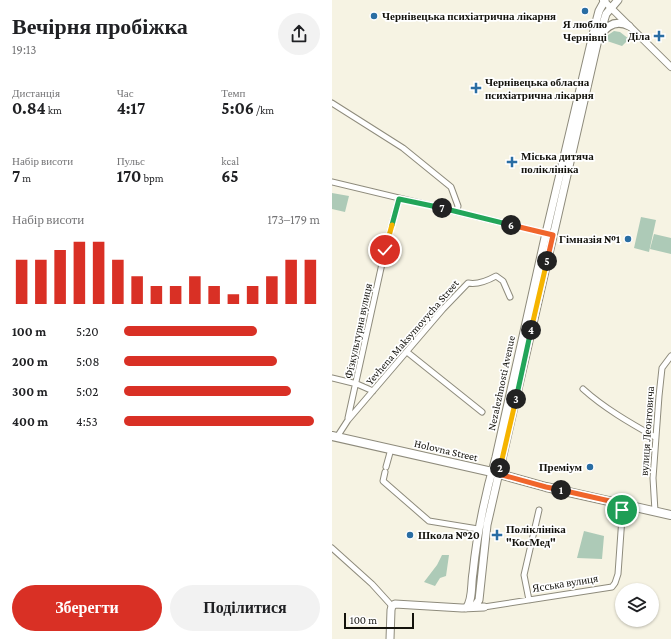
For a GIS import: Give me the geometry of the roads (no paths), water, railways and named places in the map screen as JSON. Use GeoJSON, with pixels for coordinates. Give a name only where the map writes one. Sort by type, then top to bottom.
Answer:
{"type":"FeatureCollection","features":[{"type":"Feature","properties":{"kind":"main road","name":"Nezalezhnosti Avenue"},"geometry":{"type":"LineString","coordinates":[[474,607],[479,600],[487,525],[495,473],[595,26],[604,0]]}},
{"type":"Feature","properties":{"kind":"main road","name":"Nezalezhnosti Avenue"},"geometry":{"type":"LineString","coordinates":[[549,234],[606,14],[618,0]]}},
{"type":"Feature","properties":{"kind":"main road"},"geometry":{"type":"LineString","coordinates":[[599,38],[610,25],[621,23],[629,26]]}},
{"type":"Feature","properties":{"kind":"main road","name":"Holovna Street"},"geometry":{"type":"LineString","coordinates":[[334,438],[391,449],[495,473],[546,487],[671,515]]}},
{"type":"Feature","properties":{"kind":"main road","name":"Nezalezhnosti Avenue"},"geometry":{"type":"LineString","coordinates":[[466,608],[470,602],[478,529],[495,473]]}},
{"type":"Feature","properties":{"kind":"main road"},"geometry":{"type":"LineString","coordinates":[[479,600],[484,607]]}},
{"type":"Feature","properties":{"kind":"main road"},"geometry":{"type":"LineString","coordinates":[[390,639],[392,606],[399,604],[466,608],[484,607]]}},
{"type":"Feature","properties":{"kind":"street"},"geometry":{"type":"LineString","coordinates":[[604,0],[671,67]]}},
{"type":"Feature","properties":{"kind":"street"},"geometry":{"type":"LineString","coordinates":[[332,103],[403,148],[451,187],[458,206],[457,212]]}},
{"type":"Feature","properties":{"kind":"street"},"geometry":{"type":"LineString","coordinates":[[332,182],[549,234]]}},
{"type":"Feature","properties":{"kind":"street","name":"Фізкультурна вулиця"},"geometry":{"type":"LineString","coordinates":[[348,420],[385,250],[399,199]]}},
{"type":"Feature","properties":{"kind":"street","name":"Yevhena Maksymovycha Street"},"geometry":{"type":"LineString","coordinates":[[334,438],[443,310],[468,283],[486,282],[496,276],[503,281],[510,297]]}},
{"type":"Feature","properties":{"kind":"street"},"geometry":{"type":"LineString","coordinates":[[407,352],[482,412]]}},
{"type":"Feature","properties":{"kind":"street","name":"вулиця Леонтовича"},"geometry":{"type":"LineString","coordinates":[[655,511],[653,478],[655,437],[662,368],[671,356]]}},
{"type":"Feature","properties":{"kind":"street"},"geometry":{"type":"LineString","coordinates":[[332,378],[357,384],[373,391]]}},
{"type":"Feature","properties":{"kind":"street"},"geometry":{"type":"LineString","coordinates":[[583,388],[594,399],[633,425],[655,437]]}},
{"type":"Feature","properties":{"kind":"street"},"geometry":{"type":"LineString","coordinates":[[391,449],[383,481],[429,521],[478,529]]}},
{"type":"Feature","properties":{"kind":"street","name":"Ясська вулиця"},"geometry":{"type":"LineString","coordinates":[[484,607],[612,587],[618,574],[623,504]]}},
{"type":"Feature","properties":{"kind":"street"},"geometry":{"type":"LineString","coordinates":[[529,600],[524,575],[539,510]]}},
{"type":"Feature","properties":{"kind":"street"},"geometry":{"type":"LineString","coordinates":[[332,548],[372,584],[392,606]]}},
{"type":"Feature","properties":{"kind":"place","name":"Я люблю Чернівці"},"geometry":{"type":"Point","coordinates":[585,11]}},
{"type":"Feature","properties":{"kind":"place","name":"Чернівецька психіатрична лікарня"},"geometry":{"type":"Point","coordinates":[374,16]}},
{"type":"Feature","properties":{"kind":"place","name":"Діла"},"geometry":{"type":"Point","coordinates":[659,36]}},
{"type":"Feature","properties":{"kind":"place","name":"Чернівецька обласна психіатрична лікарня"},"geometry":{"type":"Point","coordinates":[476,88]}},
{"type":"Feature","properties":{"kind":"place","name":"Міська дитяча поліклініка"},"geometry":{"type":"Point","coordinates":[512,162]}},
{"type":"Feature","properties":{"kind":"place","name":"Гімназія №1"},"geometry":{"type":"Point","coordinates":[628,239]}},
{"type":"Feature","properties":{"kind":"place","name":"Преміум"},"geometry":{"type":"Point","coordinates":[590,467]}},
{"type":"Feature","properties":{"kind":"place","name":"Школа №20"},"geometry":{"type":"Point","coordinates":[410,535]}},
{"type":"Feature","properties":{"kind":"place","name":"Поліклініка \"КосМед\""},"geometry":{"type":"Point","coordinates":[497,535]}}]}
